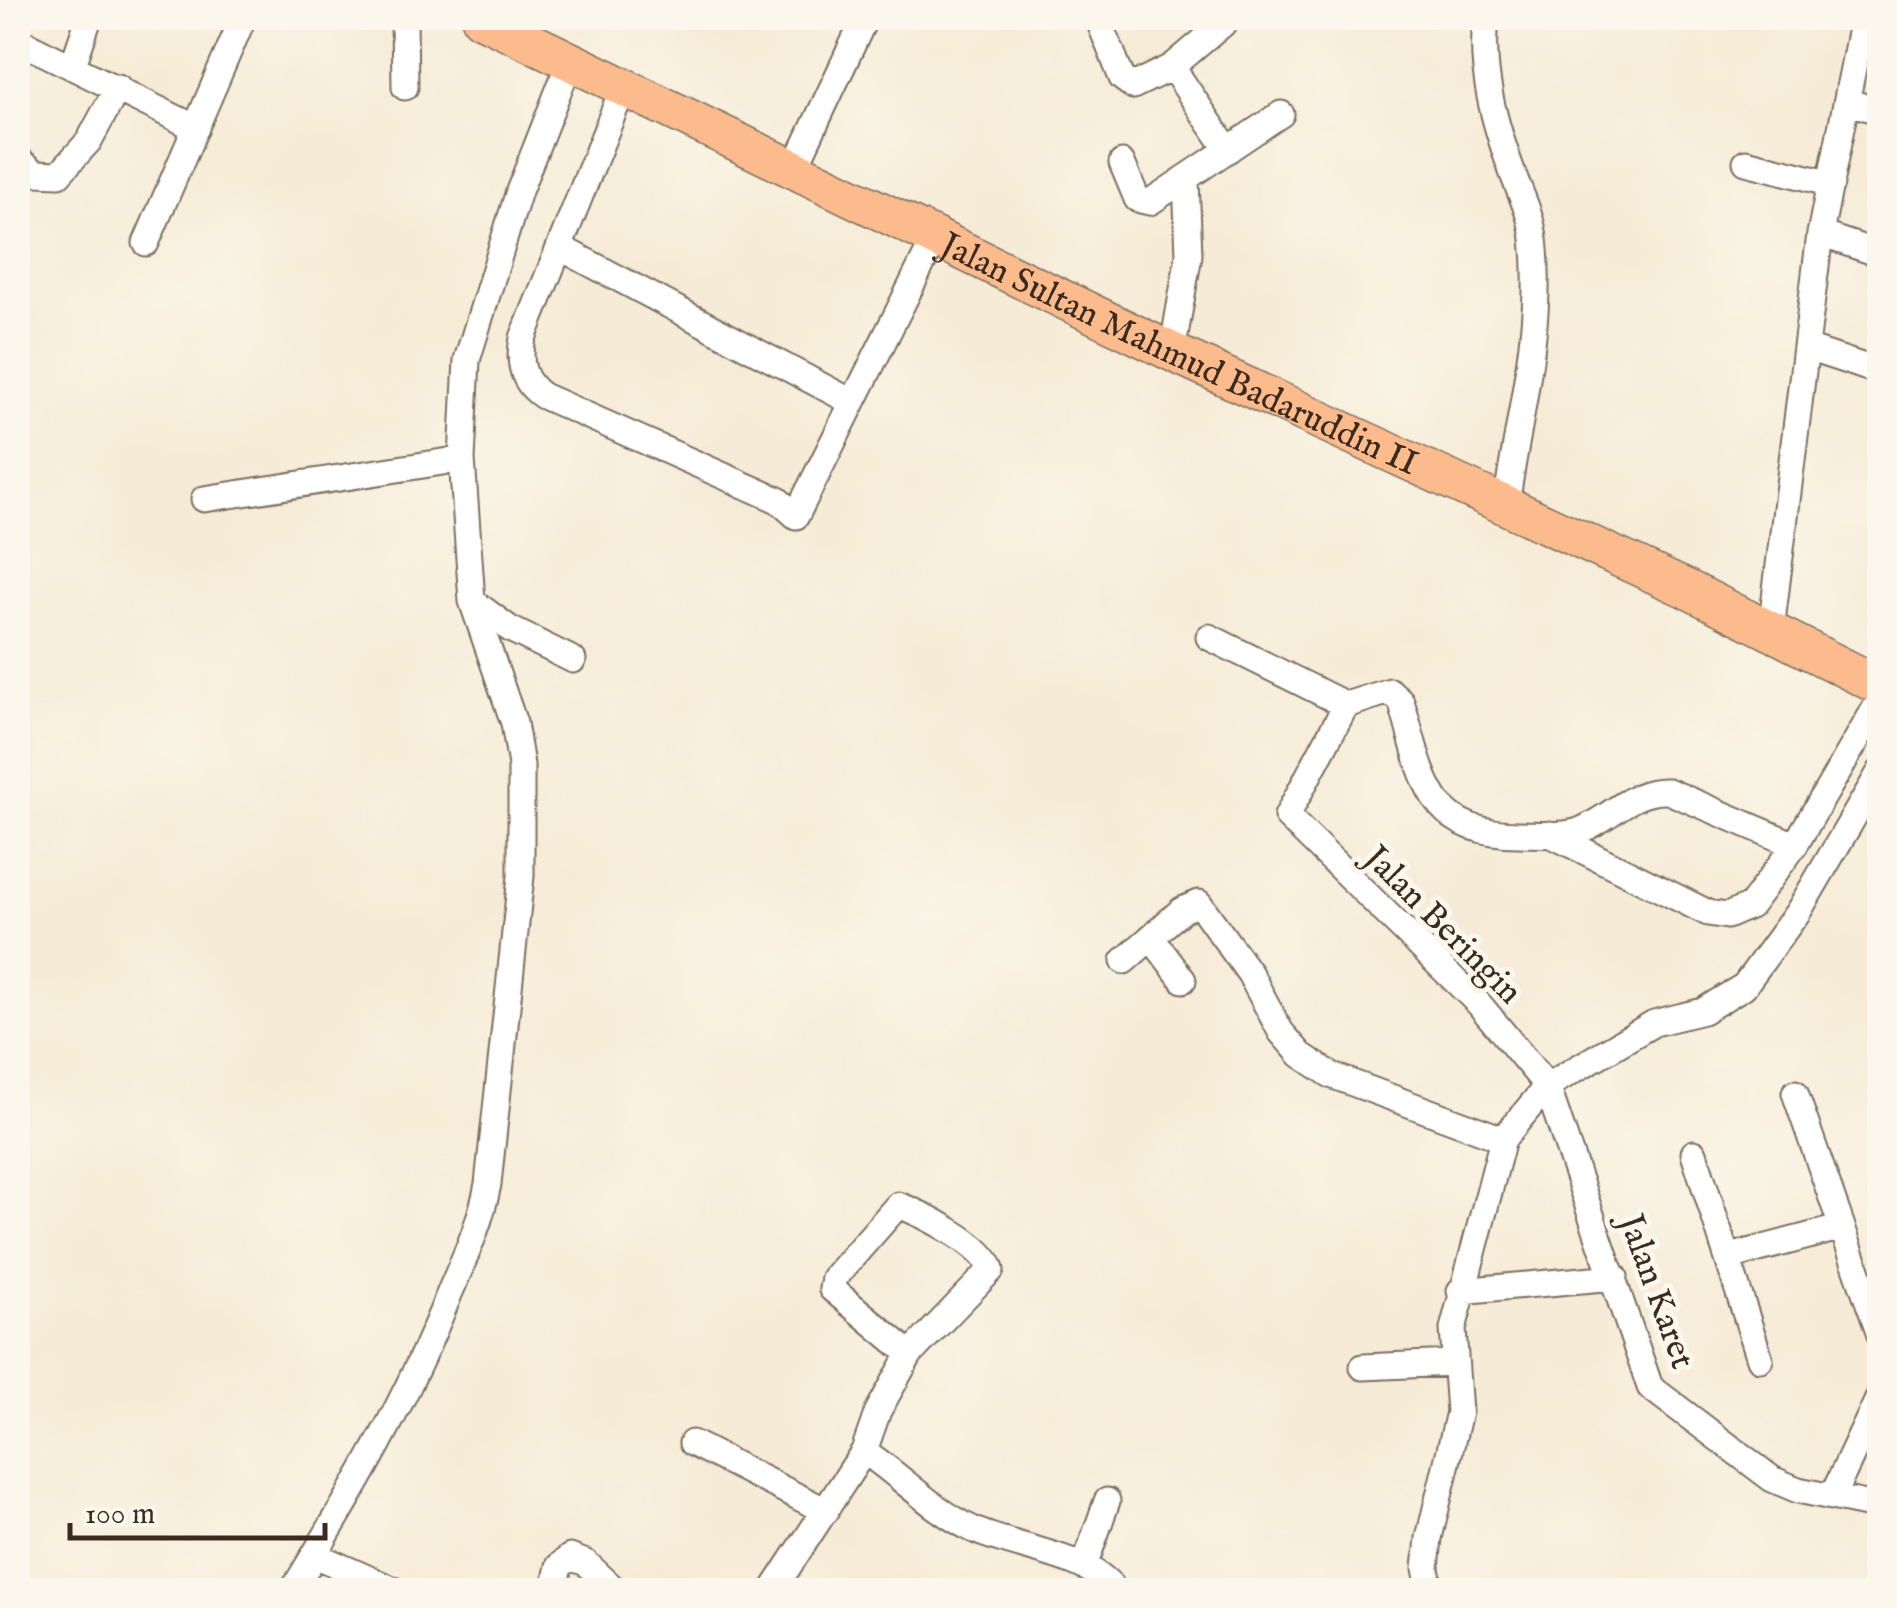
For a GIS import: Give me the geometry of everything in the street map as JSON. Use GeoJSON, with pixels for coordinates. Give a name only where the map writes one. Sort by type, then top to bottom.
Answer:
{"type":"FeatureCollection","features":[{"type":"Feature","properties":{"kind":"highway","name":"Jalan Sultan Mahmud Badaruddin II"},"geometry":{"type":"LineString","coordinates":[[481,18],[1172,352],[1771,630],[1880,686]]}},
{"type":"Feature","properties":{"kind":"street"},"geometry":{"type":"LineString","coordinates":[[73,65],[89,18]]}},
{"type":"Feature","properties":{"kind":"street"},"geometry":{"type":"LineString","coordinates":[[146,243],[243,18]]}},
{"type":"Feature","properties":{"kind":"street"},"geometry":{"type":"LineString","coordinates":[[404,18],[404,87]]}},
{"type":"Feature","properties":{"kind":"street"},"geometry":{"type":"LineString","coordinates":[[795,167],[865,18]]}},
{"type":"Feature","properties":{"kind":"street"},"geometry":{"type":"LineString","coordinates":[[1098,18],[1128,85],[1172,66],[1230,18]]}},
{"type":"Feature","properties":{"kind":"street"},"geometry":{"type":"LineString","coordinates":[[1486,18],[1484,71],[1497,130],[1534,235],[1536,267],[1533,328],[1506,505]]}},
{"type":"Feature","properties":{"kind":"street"},"geometry":{"type":"LineString","coordinates":[[1771,630],[1820,234],[1864,18]]}},
{"type":"Feature","properties":{"kind":"street"},"geometry":{"type":"LineString","coordinates":[[18,40],[196,128]]}},
{"type":"Feature","properties":{"kind":"street"},"geometry":{"type":"LineString","coordinates":[[294,1590],[384,1442],[416,1376],[476,1229],[488,1184],[520,895],[521,764],[514,724],[472,601],[462,459],[466,360],[519,190],[571,59]]}},
{"type":"Feature","properties":{"kind":"street"},"geometry":{"type":"LineString","coordinates":[[1172,66],[1228,150]]}},
{"type":"Feature","properties":{"kind":"street"},"geometry":{"type":"LineString","coordinates":[[624,86],[520,352],[526,380],[542,396],[778,500],[796,516],[936,236]]}},
{"type":"Feature","properties":{"kind":"street"},"geometry":{"type":"LineString","coordinates":[[18,159],[36,172],[59,174],[89,141],[118,88]]}},
{"type":"Feature","properties":{"kind":"street"},"geometry":{"type":"LineString","coordinates":[[1847,102],[1880,112]]}},
{"type":"Feature","properties":{"kind":"street"},"geometry":{"type":"LineString","coordinates":[[1122,163],[1143,203],[1186,180],[1282,114]]}},
{"type":"Feature","properties":{"kind":"street"},"geometry":{"type":"LineString","coordinates":[[1746,162],[1831,184]]}},
{"type":"Feature","properties":{"kind":"street"},"geometry":{"type":"LineString","coordinates":[[1172,352],[1190,255],[1186,180]]}},
{"type":"Feature","properties":{"kind":"street"},"geometry":{"type":"LineString","coordinates":[[1820,234],[1880,254]]}},
{"type":"Feature","properties":{"kind":"street"},"geometry":{"type":"LineString","coordinates":[[560,248],[852,402]]}},
{"type":"Feature","properties":{"kind":"street"},"geometry":{"type":"LineString","coordinates":[[1807,348],[1880,372]]}},
{"type":"Feature","properties":{"kind":"street"},"geometry":{"type":"LineString","coordinates":[[204,499],[462,459]]}},
{"type":"Feature","properties":{"kind":"street"},"geometry":{"type":"LineString","coordinates":[[472,601],[510,628],[573,660]]}},
{"type":"Feature","properties":{"kind":"street"},"geometry":{"type":"LineString","coordinates":[[1209,637],[1346,705],[1382,692],[1396,694],[1431,797],[1457,823],[1491,832],[1577,832],[1650,790],[1668,791],[1795,845]]}},
{"type":"Feature","properties":{"kind":"street"},"geometry":{"type":"LineString","coordinates":[[1550,834],[1708,913],[1727,916],[1750,906],[1795,845],[1880,700]]}},
{"type":"Feature","properties":{"kind":"street","name":"Jalan Beringin"},"geometry":{"type":"LineString","coordinates":[[1346,705],[1287,816],[1479,1004],[1547,1086]]}},
{"type":"Feature","properties":{"kind":"street"},"geometry":{"type":"LineString","coordinates":[[1430,1590],[1426,1568],[1429,1538],[1459,1412],[1453,1363],[1460,1291],[1503,1139],[1547,1086],[1654,1023],[1703,1010],[1744,986],[1798,912],[1880,772]]}},
{"type":"Feature","properties":{"kind":"street"},"geometry":{"type":"LineString","coordinates":[[1124,961],[1182,910],[1200,903],[1250,974],[1281,1032],[1301,1054],[1331,1075],[1503,1139]]}},
{"type":"Feature","properties":{"kind":"street"},"geometry":{"type":"LineString","coordinates":[[1152,937],[1183,980]]}},
{"type":"Feature","properties":{"kind":"street","name":"Jalan Karet"},"geometry":{"type":"LineString","coordinates":[[1547,1086],[1650,1388],[1772,1479],[1880,1507]]}},
{"type":"Feature","properties":{"kind":"street"},"geometry":{"type":"LineString","coordinates":[[1795,1093],[1839,1228],[1880,1335]]}},
{"type":"Feature","properties":{"kind":"street"},"geometry":{"type":"LineString","coordinates":[[1694,1153],[1760,1358]]}},
{"type":"Feature","properties":{"kind":"street"},"geometry":{"type":"LineString","coordinates":[[772,1590],[864,1451],[878,1411],[910,1354],[991,1270],[990,1262],[968,1243],[898,1204],[834,1278],[832,1289],[910,1354]]}},
{"type":"Feature","properties":{"kind":"street"},"geometry":{"type":"LineString","coordinates":[[1729,1257],[1839,1228]]}},
{"type":"Feature","properties":{"kind":"street"},"geometry":{"type":"LineString","coordinates":[[1460,1291],[1615,1277]]}},
{"type":"Feature","properties":{"kind":"street"},"geometry":{"type":"LineString","coordinates":[[1364,1367],[1453,1363]]}},
{"type":"Feature","properties":{"kind":"street"},"geometry":{"type":"LineString","coordinates":[[1832,1497],[1880,1395]]}},
{"type":"Feature","properties":{"kind":"street"},"geometry":{"type":"LineString","coordinates":[[692,1443],[826,1511]]}},
{"type":"Feature","properties":{"kind":"street"},"geometry":{"type":"LineString","coordinates":[[864,1451],[922,1499],[974,1530],[1084,1567],[1107,1580],[1114,1590]]}},
{"type":"Feature","properties":{"kind":"street"},"geometry":{"type":"LineString","coordinates":[[1084,1567],[1106,1501]]}},
{"type":"Feature","properties":{"kind":"street"},"geometry":{"type":"LineString","coordinates":[[315,1555],[394,1590]]}},
{"type":"Feature","properties":{"kind":"street"},"geometry":{"type":"LineString","coordinates":[[554,1590],[559,1566],[570,1557],[586,1563],[615,1590]]}}]}
